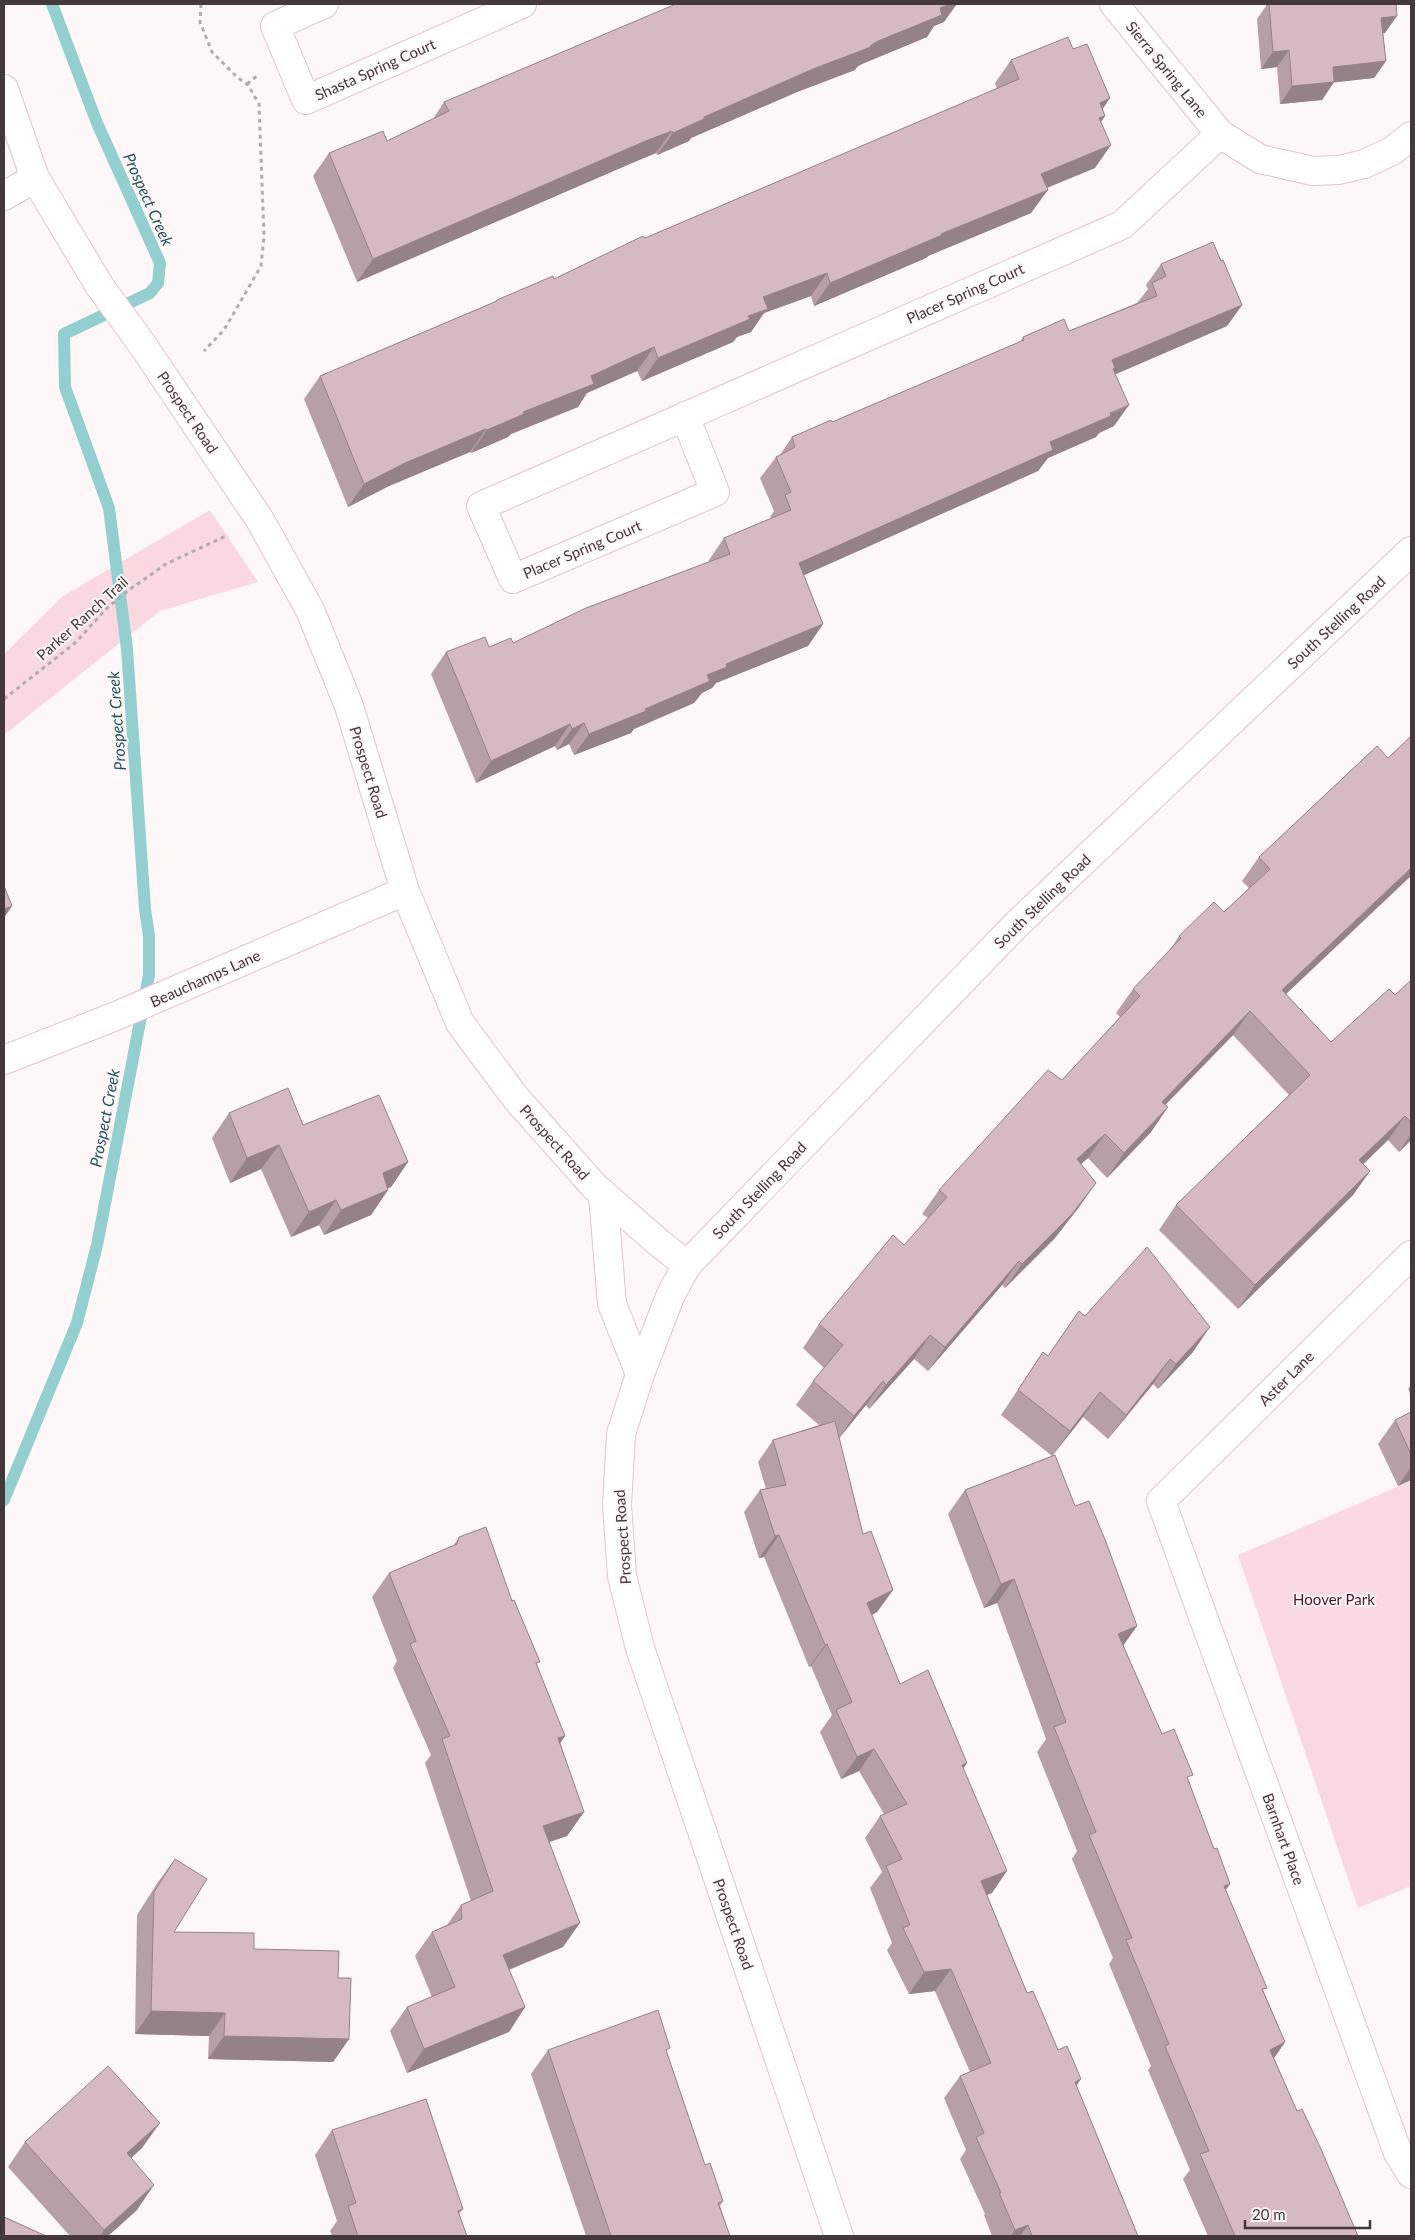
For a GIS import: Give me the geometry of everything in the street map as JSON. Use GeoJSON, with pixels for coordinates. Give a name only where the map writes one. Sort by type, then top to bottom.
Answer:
{"type":"FeatureCollection","features":[{"type":"Feature","properties":{"kind":"street","name":"Shasta Spring Court"},"geometry":{"type":"LineString","coordinates":[[324,4],[275,26],[306,100],[480,12],[522,4]]}},
{"type":"Feature","properties":{"kind":"street","name":"Sierra Spring Lane"},"geometry":{"type":"LineString","coordinates":[[1114,4],[1220,134],[1260,159],[1313,171],[1339,170],[1364,164],[1392,151],[1411,136]]}},
{"type":"Feature","properties":{"kind":"street","name":"Prospect Road"},"geometry":{"type":"LineString","coordinates":[[4,89],[35,178],[99,285],[144,347],[260,520],[310,610],[349,706],[405,891],[460,1023],[515,1096],[603,1195],[687,1265],[671,1294],[640,1374],[621,1434],[617,1505],[622,1576],[640,1648],[839,2236]]}},
{"type":"Feature","properties":{"kind":"street","name":"Placer Spring Court"},"geometry":{"type":"LineString","coordinates":[[685,416],[715,492],[513,578],[481,506],[685,416],[1122,224],[1220,134]]}},
{"type":"Feature","properties":{"kind":"street"},"geometry":{"type":"LineString","coordinates":[[4,196],[35,178]]}},
{"type":"Feature","properties":{"kind":"street","name":"South Stelling Road"},"geometry":{"type":"LineString","coordinates":[[687,1265],[1017,924],[1411,551]]}},
{"type":"Feature","properties":{"kind":"street","name":"Beauchamps Lane"},"geometry":{"type":"LineString","coordinates":[[4,1060],[164,996],[405,891]]}},
{"type":"Feature","properties":{"kind":"street"},"geometry":{"type":"LineString","coordinates":[[603,1195],[612,1304],[640,1374]]}},
{"type":"Feature","properties":{"kind":"street","name":"Aster Lane"},"geometry":{"type":"LineString","coordinates":[[1161,1501],[1411,1255]]}},
{"type":"Feature","properties":{"kind":"street","name":"Barnhart Place"},"geometry":{"type":"LineString","coordinates":[[1161,1501],[1398,2153],[1411,2174]]}},
{"type":"Feature","properties":{"kind":"path"},"geometry":{"type":"LineString","coordinates":[[201,4],[200,22],[212,52],[248,85],[259,104],[264,236],[261,266],[224,330],[204,351]]}},
{"type":"Feature","properties":{"kind":"path","name":"Parker Ranch Trail"},"geometry":{"type":"LineString","coordinates":[[4,699],[75,643],[107,608],[166,564],[260,520]]}},
{"type":"Feature","properties":{"kind":"green space"},"geometry":{"type":"Polygon","coordinates":[[[210,510],[258,582],[160,611],[4,735],[4,654],[63,596],[210,510]]]}},
{"type":"Feature","properties":{"kind":"green space","name":"Hoover Park"},"geometry":{"type":"Polygon","coordinates":[[[1411,1481],[1411,1886],[1358,1908],[1238,1555],[1411,1481]]]}},
{"type":"Feature","properties":{"kind":"building"},"geometry":{"type":"Polygon","coordinates":[[[676,4],[950,4],[940,8],[942,15],[878,41],[871,47],[813,69],[704,117],[704,119],[673,133],[672,131],[648,140],[373,259],[329,153],[383,131],[387,141],[449,111],[444,102],[676,4]]]}},
{"type":"Feature","properties":{"kind":"building"},"geometry":{"type":"Polygon","coordinates":[[[1269,4],[1396,4],[1397,16],[1381,18],[1386,61],[1333,67],[1334,82],[1292,86],[1289,50],[1273,52],[1269,4]]]}},
{"type":"Feature","properties":{"kind":"building"},"geometry":{"type":"Polygon","coordinates":[[[1068,37],[1073,49],[1087,44],[1110,98],[1100,103],[1105,116],[1099,118],[1111,145],[1041,174],[1048,190],[941,234],[830,283],[827,273],[763,297],[768,309],[748,316],[750,319],[658,358],[654,347],[591,376],[594,384],[523,412],[524,414],[487,430],[405,463],[364,484],[320,376],[553,276],[554,279],[643,236],[645,238],[1019,79],[1011,60],[1068,37]]]}},
{"type":"Feature","properties":{"kind":"building"},"geometry":{"type":"Polygon","coordinates":[[[1213,242],[1221,261],[1223,260],[1242,305],[1112,360],[1115,368],[1113,369],[1129,405],[1110,413],[1111,416],[1050,442],[1053,450],[799,563],[823,624],[726,664],[727,667],[707,675],[710,681],[645,709],[646,711],[589,734],[584,723],[572,729],[570,724],[491,761],[446,652],[485,637],[489,647],[511,638],[513,643],[586,608],[730,554],[724,538],[791,510],[785,495],[791,492],[776,457],[795,447],[792,437],[831,420],[832,422],[1024,340],[1023,337],[1064,319],[1069,331],[1157,296],[1152,283],[1166,276],[1161,264],[1213,242]]]}},
{"type":"Feature","properties":{"kind":"building"},"geometry":{"type":"Polygon","coordinates":[[[1411,736],[1411,868],[1282,990],[1331,1042],[1389,989],[1395,995],[1411,980],[1411,1122],[1405,1116],[1359,1160],[1370,1171],[1255,1285],[1176,1205],[1310,1075],[1250,1011],[1162,1102],[1168,1107],[1124,1153],[1105,1134],[1077,1159],[1096,1183],[1072,1214],[1022,1264],[1019,1261],[945,1347],[930,1335],[886,1385],[883,1381],[854,1416],[813,1381],[843,1345],[819,1324],[893,1235],[904,1245],[947,1197],[939,1190],[1048,1070],[1062,1080],[1140,996],[1133,989],[1181,938],[1179,936],[1214,902],[1224,912],[1270,869],[1259,857],[1377,746],[1388,758],[1411,736]]]}},
{"type":"Feature","properties":{"kind":"building"},"geometry":{"type":"Polygon","coordinates":[[[4,886],[12,906],[4,909],[4,886]]]}},
{"type":"Feature","properties":{"kind":"building"},"geometry":{"type":"Polygon","coordinates":[[[288,1088],[303,1125],[379,1095],[408,1162],[383,1173],[388,1190],[341,1210],[336,1200],[309,1212],[279,1145],[247,1158],[229,1113],[288,1088]]]}},
{"type":"Feature","properties":{"kind":"building"},"geometry":{"type":"Polygon","coordinates":[[[1147,1247],[1210,1327],[1176,1364],[1170,1359],[1126,1415],[1100,1392],[1070,1431],[1018,1390],[1043,1352],[1048,1356],[1079,1311],[1085,1316],[1147,1247]]]}},
{"type":"Feature","properties":{"kind":"building"},"geometry":{"type":"Polygon","coordinates":[[[1411,1412],[1411,1454],[1395,1420],[1411,1412]]]}},
{"type":"Feature","properties":{"kind":"building"},"geometry":{"type":"Polygon","coordinates":[[[835,1421],[863,1534],[871,1531],[893,1590],[867,1603],[900,1684],[928,1670],[967,1763],[962,1765],[1007,1871],[981,1881],[1027,1993],[1033,1991],[1058,2050],[1067,2046],[1081,2079],[1075,2082],[1138,2236],[1032,2236],[1028,2225],[1015,2230],[976,2137],[984,2133],[960,2076],[991,2063],[951,1969],[924,1972],[903,1928],[910,1925],[886,1866],[902,1859],[880,1816],[907,1804],[874,1749],[857,1757],[836,1710],[852,1702],[827,1644],[825,1645],[779,1535],[775,1536],[760,1490],[786,1485],[773,1440],[835,1421]]]}},
{"type":"Feature","properties":{"kind":"building"},"geometry":{"type":"Polygon","coordinates":[[[1055,1455],[1075,1506],[1089,1501],[1106,1542],[1137,1626],[1118,1634],[1162,1734],[1174,1729],[1193,1775],[1187,1777],[1214,1849],[1217,1848],[1230,1884],[1224,1886],[1267,1988],[1262,1989],[1285,2042],[1270,2050],[1297,2111],[1302,2109],[1321,2149],[1358,2236],[1235,2236],[1200,2154],[1209,2151],[1165,2046],[1169,2044],[1126,1940],[1132,1938],[1089,1835],[1096,1832],[1054,1727],[1066,1722],[1014,1579],[1001,1584],[965,1490],[1055,1455]]]}},
{"type":"Feature","properties":{"kind":"building"},"geometry":{"type":"Polygon","coordinates":[[[486,1527],[512,1601],[514,1600],[540,1662],[536,1663],[565,1736],[558,1738],[584,1812],[543,1826],[580,1923],[503,1955],[525,2007],[424,2049],[407,2007],[455,1987],[432,1932],[462,1919],[461,1905],[493,1891],[442,1739],[450,1736],[410,1644],[416,1641],[389,1573],[457,1544],[459,1537],[486,1527]]]}},
{"type":"Feature","properties":{"kind":"building"},"geometry":{"type":"Polygon","coordinates":[[[175,1859],[207,1879],[174,1932],[254,1933],[254,1949],[339,1951],[338,1978],[351,1978],[349,2039],[224,2036],[225,2013],[151,2011],[154,1892],[175,1859]]]}},
{"type":"Feature","properties":{"kind":"building"},"geometry":{"type":"Polygon","coordinates":[[[658,2010],[670,2048],[666,2050],[705,2165],[710,2163],[723,2201],[718,2203],[730,2236],[611,2236],[548,2050],[658,2010]]]}},
{"type":"Feature","properties":{"kind":"building"},"geometry":{"type":"Polygon","coordinates":[[[108,2066],[160,2123],[127,2153],[154,2185],[104,2230],[25,2142],[108,2066]]]}},
{"type":"Feature","properties":{"kind":"building"},"geometry":{"type":"Polygon","coordinates":[[[426,2099],[463,2209],[458,2211],[467,2236],[358,2236],[348,2206],[356,2203],[332,2130],[426,2099]]]}},
{"type":"Feature","properties":{"kind":"building"},"geometry":{"type":"Polygon","coordinates":[[[4,2217],[46,2236],[4,2236],[4,2217]]]}},
{"type":"Feature","properties":{"kind":"waterway","name":"Prospect Creek"},"geometry":{"type":"LineString","coordinates":[[4,1500],[77,1323],[97,1245],[149,975],[149,936],[145,909],[127,649],[109,508],[65,387],[64,334],[150,293],[158,283],[160,263],[97,123],[52,4]]}}]}
